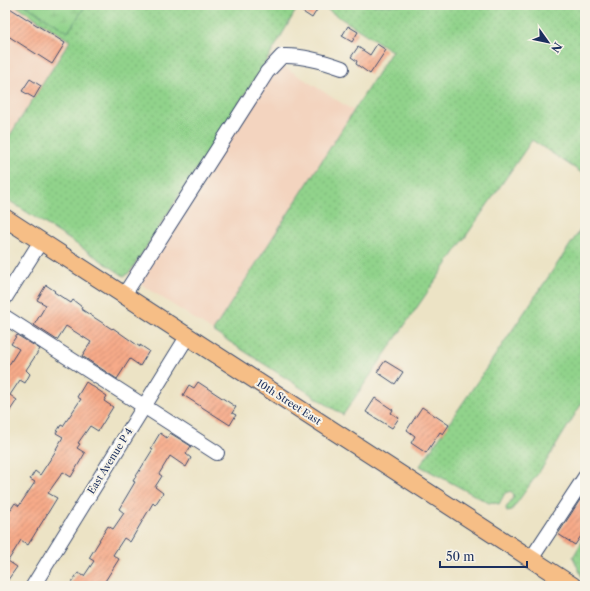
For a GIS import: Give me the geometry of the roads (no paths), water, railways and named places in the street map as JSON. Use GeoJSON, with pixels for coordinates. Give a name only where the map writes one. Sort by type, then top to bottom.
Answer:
{"type":"FeatureCollection","features":[{"type":"Feature","properties":{"kind":"main road","name":"10th Street East"},"geometry":{"type":"LineString","coordinates":[[5,218],[573,586]]}},
{"type":"Feature","properties":{"kind":"street"},"geometry":{"type":"LineString","coordinates":[[124,295],[267,72],[282,56],[321,61],[342,68]]}},
{"type":"Feature","properties":{"kind":"street"},"geometry":{"type":"LineString","coordinates":[[5,298],[41,241]]}},
{"type":"Feature","properties":{"kind":"street"},"geometry":{"type":"LineString","coordinates":[[5,317],[217,453]]}},
{"type":"Feature","properties":{"kind":"street","name":"East Avenue P 4"},"geometry":{"type":"LineString","coordinates":[[33,586],[187,337]]}},
{"type":"Feature","properties":{"kind":"street"},"geometry":{"type":"LineString","coordinates":[[532,559],[585,477]]}}]}
